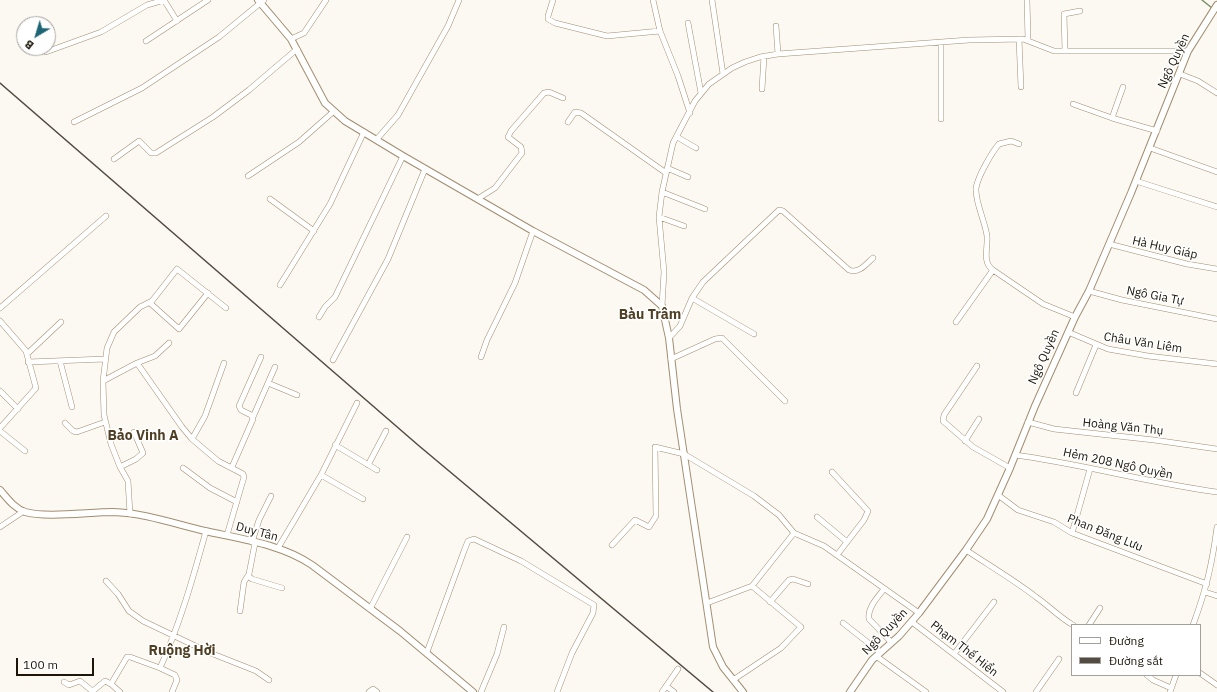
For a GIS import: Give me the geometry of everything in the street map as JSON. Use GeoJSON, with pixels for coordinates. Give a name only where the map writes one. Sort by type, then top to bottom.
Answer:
{"type":"FeatureCollection","features":[{"type":"Feature","properties":{"kind":"street"},"geometry":{"type":"LineString","coordinates":[[56,48],[101,32],[147,5],[164,0],[177,21]]}},
{"type":"Feature","properties":{"kind":"street"},"geometry":{"type":"LineString","coordinates":[[146,41],[208,0]]}},
{"type":"Feature","properties":{"kind":"street"},"geometry":{"type":"LineString","coordinates":[[291,40],[304,33],[326,0]]}},
{"type":"Feature","properties":{"kind":"street"},"geometry":{"type":"LineString","coordinates":[[377,139],[398,115],[448,26],[458,0]]}},
{"type":"Feature","properties":{"kind":"street"},"geometry":{"type":"LineString","coordinates":[[553,0],[548,19],[555,23],[606,36],[660,31]]}},
{"type":"Feature","properties":{"kind":"street"},"geometry":{"type":"LineString","coordinates":[[653,0],[660,31],[678,76],[690,113]]}},
{"type":"Feature","properties":{"kind":"street"},"geometry":{"type":"LineString","coordinates":[[712,0],[723,74]]}},
{"type":"Feature","properties":{"kind":"street"},"geometry":{"type":"LineString","coordinates":[[1027,0],[1028,40]]}},
{"type":"Feature","properties":{"kind":"street"},"geometry":{"type":"LineString","coordinates":[[74,122],[142,88],[219,37],[261,1],[297,49],[321,97],[333,112],[403,156],[479,198],[534,231],[644,290],[662,306]]}},
{"type":"Feature","properties":{"kind":"street","name":"Ngô Quyền"},"geometry":{"type":"LineString","coordinates":[[850,692],[878,654],[912,622],[966,550],[987,519],[1074,317],[1089,291],[1150,148],[1188,51],[1217,5]]}},
{"type":"Feature","properties":{"kind":"street"},"geometry":{"type":"LineString","coordinates":[[1065,51],[1064,14],[1080,11]]}},
{"type":"Feature","properties":{"kind":"street"},"geometry":{"type":"LineString","coordinates":[[688,23],[701,93]]}},
{"type":"Feature","properties":{"kind":"street"},"geometry":{"type":"LineString","coordinates":[[776,26],[778,54]]}},
{"type":"Feature","properties":{"kind":"street"},"geometry":{"type":"LineString","coordinates":[[1019,39],[1021,87]]}},
{"type":"Feature","properties":{"kind":"street"},"geometry":{"type":"LineString","coordinates":[[743,692],[723,668],[715,652],[706,603],[668,338],[662,306],[664,272],[658,217],[662,192],[673,143],[701,93],[723,74],[745,62],[764,56],[778,54],[1019,39],[1028,40],[1048,50],[1188,51]]}},
{"type":"Feature","properties":{"kind":"street"},"geometry":{"type":"LineString","coordinates":[[941,43],[941,119]]}},
{"type":"Feature","properties":{"kind":"street"},"geometry":{"type":"LineString","coordinates":[[114,159],[139,141],[151,153],[156,153],[213,117],[249,90],[297,49]]}},
{"type":"Feature","properties":{"kind":"street"},"geometry":{"type":"LineString","coordinates":[[762,89],[764,56]]}},
{"type":"Feature","properties":{"kind":"street"},"geometry":{"type":"LineString","coordinates":[[1180,74],[1198,80],[1217,93]]}},
{"type":"Feature","properties":{"kind":"street"},"geometry":{"type":"LineString","coordinates":[[1112,118],[1123,87]]}},
{"type":"Feature","properties":{"kind":"street"},"geometry":{"type":"LineString","coordinates":[[479,198],[495,188],[522,153],[522,149],[508,137],[526,112],[544,93],[549,92],[563,98]]}},
{"type":"Feature","properties":{"kind":"street"},"geometry":{"type":"LineString","coordinates":[[1073,104],[1112,118],[1157,131]]}},
{"type":"Feature","properties":{"kind":"street"},"geometry":{"type":"LineString","coordinates":[[248,176],[299,142],[333,112]]}},
{"type":"Feature","properties":{"kind":"street"},"geometry":{"type":"LineString","coordinates":[[568,122],[575,112],[582,113],[667,170],[688,177]]}},
{"type":"Feature","properties":{"kind":"street"},"geometry":{"type":"LineString","coordinates":[[280,285],[330,204],[364,132]]}},
{"type":"Feature","properties":{"kind":"street"},"geometry":{"type":"LineString","coordinates":[[677,137],[696,148]]}},
{"type":"Feature","properties":{"kind":"street"},"geometry":{"type":"LineString","coordinates":[[1019,144],[1011,141],[999,144],[977,184],[977,194],[987,236],[987,266],[1043,304],[1074,317]]}},
{"type":"Feature","properties":{"kind":"street"},"geometry":{"type":"LineString","coordinates":[[1150,148],[1217,172]]}},
{"type":"Feature","properties":{"kind":"street"},"geometry":{"type":"LineString","coordinates":[[319,317],[325,307],[335,297],[403,156]]}},
{"type":"Feature","properties":{"kind":"street"},"geometry":{"type":"LineString","coordinates":[[332,360],[388,259],[425,168]]}},
{"type":"Feature","properties":{"kind":"street"},"geometry":{"type":"LineString","coordinates":[[1136,181],[1217,207]]}},
{"type":"Feature","properties":{"kind":"street"},"geometry":{"type":"LineString","coordinates":[[662,192],[705,209]]}},
{"type":"Feature","properties":{"kind":"street"},"geometry":{"type":"LineString","coordinates":[[270,199],[314,231]]}},
{"type":"Feature","properties":{"kind":"street"},"geometry":{"type":"LineString","coordinates":[[668,338],[680,326],[692,298],[710,275],[779,210],[784,211],[850,270],[858,270],[872,258]]}},
{"type":"Feature","properties":{"kind":"street"},"geometry":{"type":"LineString","coordinates":[[0,308],[106,216]]}},
{"type":"Feature","properties":{"kind":"street"},"geometry":{"type":"LineString","coordinates":[[658,217],[684,226]]}},
{"type":"Feature","properties":{"kind":"street"},"geometry":{"type":"LineString","coordinates":[[481,357],[487,340],[515,282],[534,231]]}},
{"type":"Feature","properties":{"kind":"street","name":"Hà Huy Giáp"},"geometry":{"type":"LineString","coordinates":[[1109,244],[1187,264],[1217,269]]}},
{"type":"Feature","properties":{"kind":"street"},"geometry":{"type":"LineString","coordinates":[[130,514],[128,481],[120,467],[105,422],[102,401],[105,358],[107,348],[114,332],[140,307],[150,303],[177,269],[226,308]]}},
{"type":"Feature","properties":{"kind":"street"},"geometry":{"type":"LineString","coordinates":[[956,322],[993,270]]}},
{"type":"Feature","properties":{"kind":"street","name":"Ngô Gia Tự"},"geometry":{"type":"LineString","coordinates":[[1089,291],[1122,300],[1217,319]]}},
{"type":"Feature","properties":{"kind":"street"},"geometry":{"type":"LineString","coordinates":[[150,303],[179,329],[208,293]]}},
{"type":"Feature","properties":{"kind":"street"},"geometry":{"type":"LineString","coordinates":[[692,298],[754,334]]}},
{"type":"Feature","properties":{"kind":"street"},"geometry":{"type":"LineString","coordinates":[[0,321],[27,354],[36,388],[0,430],[25,450]]}},
{"type":"Feature","properties":{"kind":"street"},"geometry":{"type":"LineString","coordinates":[[27,354],[61,322]]}},
{"type":"Feature","properties":{"kind":"street","name":"Châu Văn Liêm"},"geometry":{"type":"LineString","coordinates":[[1068,332],[1096,345],[1148,356],[1217,364]]}},
{"type":"Feature","properties":{"kind":"street"},"geometry":{"type":"LineString","coordinates":[[671,359],[716,339],[722,338],[785,401]]}},
{"type":"Feature","properties":{"kind":"street"},"geometry":{"type":"LineString","coordinates":[[103,381],[137,363],[156,356],[169,343]]}},
{"type":"Feature","properties":{"kind":"street"},"geometry":{"type":"LineString","coordinates":[[1076,393],[1096,345]]}},
{"type":"Feature","properties":{"kind":"street"},"geometry":{"type":"LineString","coordinates":[[253,417],[241,410],[239,406],[260,357]]}},
{"type":"Feature","properties":{"kind":"street"},"geometry":{"type":"LineString","coordinates":[[28,362],[105,358]]}},
{"type":"Feature","properties":{"kind":"street"},"geometry":{"type":"LineString","coordinates":[[60,361],[72,407]]}},
{"type":"Feature","properties":{"kind":"street"},"geometry":{"type":"LineString","coordinates":[[137,363],[192,439],[218,461],[243,474],[244,477],[227,535]]}},
{"type":"Feature","properties":{"kind":"street"},"geometry":{"type":"LineString","coordinates":[[192,439],[205,416],[224,363]]}},
{"type":"Feature","properties":{"kind":"street"},"geometry":{"type":"LineString","coordinates":[[977,366],[942,419],[944,424],[965,441],[1010,468]]}},
{"type":"Feature","properties":{"kind":"street"},"geometry":{"type":"LineString","coordinates":[[232,467],[275,368]]}},
{"type":"Feature","properties":{"kind":"street"},"geometry":{"type":"LineString","coordinates":[[268,383],[297,395]]}},
{"type":"Feature","properties":{"kind":"street"},"geometry":{"type":"LineString","coordinates":[[0,391],[18,409]]}},
{"type":"Feature","properties":{"kind":"street"},"geometry":{"type":"LineString","coordinates":[[278,548],[321,475],[357,403]]}},
{"type":"Feature","properties":{"kind":"street"},"geometry":{"type":"LineString","coordinates":[[965,441],[979,419]]}},
{"type":"Feature","properties":{"kind":"street"},"geometry":{"type":"LineString","coordinates":[[65,423],[73,431],[78,432],[105,422]]}},
{"type":"Feature","properties":{"kind":"street","name":"Hoàng Văn Thụ"},"geometry":{"type":"LineString","coordinates":[[1028,422],[1054,429],[1154,440],[1217,449]]}},
{"type":"Feature","properties":{"kind":"street"},"geometry":{"type":"LineString","coordinates":[[368,465],[386,431]]}},
{"type":"Feature","properties":{"kind":"street"},"geometry":{"type":"LineString","coordinates":[[120,467],[136,459],[143,453],[134,432]]}},
{"type":"Feature","properties":{"kind":"street"},"geometry":{"type":"LineString","coordinates":[[335,445],[377,470]]}},
{"type":"Feature","properties":{"kind":"street"},"geometry":{"type":"LineString","coordinates":[[612,545],[635,520],[649,527],[654,521],[656,510],[655,448],[684,454],[754,496],[779,515],[794,532],[824,546],[919,613]]}},
{"type":"Feature","properties":{"kind":"street","name":"Hẻm 208 Ngô Quyền"},"geometry":{"type":"LineString","coordinates":[[1015,455],[1049,460],[1170,485],[1217,492]]}},
{"type":"Feature","properties":{"kind":"street"},"geometry":{"type":"LineString","coordinates":[[183,468],[206,485],[236,502]]}},
{"type":"Feature","properties":{"kind":"street"},"geometry":{"type":"LineString","coordinates":[[1072,533],[1090,469]]}},
{"type":"Feature","properties":{"kind":"street"},"geometry":{"type":"LineString","coordinates":[[832,472],[868,511],[864,520],[837,555]]}},
{"type":"Feature","properties":{"kind":"street"},"geometry":{"type":"LineString","coordinates":[[321,475],[363,499]]}},
{"type":"Feature","properties":{"kind":"street","name":"Duy Tân"},"geometry":{"type":"LineString","coordinates":[[0,490],[15,506],[24,511],[40,514],[93,512],[130,514],[227,535],[278,548],[303,559],[426,652],[473,692]]}},
{"type":"Feature","properties":{"kind":"street","name":"Phan Đăng Lưu"},"geometry":{"type":"LineString","coordinates":[[998,495],[1016,509],[1054,522],[1072,533],[1207,584]]}},
{"type":"Feature","properties":{"kind":"street"},"geometry":{"type":"LineString","coordinates":[[240,611],[244,582],[248,576],[259,520],[271,496]]}},
{"type":"Feature","properties":{"kind":"street"},"geometry":{"type":"LineString","coordinates":[[0,527],[24,511]]}},
{"type":"Feature","properties":{"kind":"street"},"geometry":{"type":"LineString","coordinates":[[817,517],[847,542]]}},
{"type":"Feature","properties":{"kind":"street"},"geometry":{"type":"LineString","coordinates":[[1193,624],[1206,592],[1217,527]]}},
{"type":"Feature","properties":{"kind":"street"},"geometry":{"type":"LineString","coordinates":[[160,668],[174,636],[193,582],[206,531]]}},
{"type":"Feature","properties":{"kind":"street"},"geometry":{"type":"LineString","coordinates":[[706,603],[752,586],[794,532]]}},
{"type":"Feature","properties":{"kind":"street"},"geometry":{"type":"LineString","coordinates":[[370,609],[407,537]]}},
{"type":"Feature","properties":{"kind":"street"},"geometry":{"type":"LineString","coordinates":[[426,652],[464,550],[468,541],[474,539],[533,567],[594,605],[593,613],[572,653],[557,692]]}},
{"type":"Feature","properties":{"kind":"street"},"geometry":{"type":"LineString","coordinates":[[966,550],[1018,584],[1042,601],[1058,616],[1072,624]]}},
{"type":"Feature","properties":{"kind":"street"},"geometry":{"type":"LineString","coordinates":[[248,576],[252,579],[282,588]]}},
{"type":"Feature","properties":{"kind":"street"},"geometry":{"type":"LineString","coordinates":[[770,602],[789,580],[793,579],[808,584]]}},
{"type":"Feature","properties":{"kind":"street"},"geometry":{"type":"LineString","coordinates":[[106,581],[133,615],[174,636],[256,671],[269,680]]}},
{"type":"Feature","properties":{"kind":"street"},"geometry":{"type":"LineString","coordinates":[[733,680],[781,648],[799,630],[800,626],[752,586]]}},
{"type":"Feature","properties":{"kind":"street"},"geometry":{"type":"LineString","coordinates":[[884,589],[869,611],[868,616],[869,619],[891,642]]}},
{"type":"Feature","properties":{"kind":"street"},"geometry":{"type":"LineString","coordinates":[[1206,592],[1217,596]]}},
{"type":"Feature","properties":{"kind":"street"},"geometry":{"type":"LineString","coordinates":[[954,654],[994,602]]}},
{"type":"Feature","properties":{"kind":"street"},"geometry":{"type":"LineString","coordinates":[[1090,624],[1100,608]]}},
{"type":"Feature","properties":{"kind":"street","name":"Phạm Thế Hiển"},"geometry":{"type":"LineString","coordinates":[[912,622],[1003,692]]}},
{"type":"Feature","properties":{"kind":"street"},"geometry":{"type":"LineString","coordinates":[[843,623],[878,654],[926,692]]}},
{"type":"Feature","properties":{"kind":"street"},"geometry":{"type":"LineString","coordinates":[[481,692],[496,654],[504,627]]}},
{"type":"Feature","properties":{"kind":"street"},"geometry":{"type":"LineString","coordinates":[[111,684],[128,656],[175,675],[177,680],[172,692]]}},
{"type":"Feature","properties":{"kind":"street"},"geometry":{"type":"LineString","coordinates":[[1036,692],[1059,659]]}},
{"type":"Feature","properties":{"kind":"street"},"geometry":{"type":"LineString","coordinates":[[662,692],[678,669]]}},
{"type":"Feature","properties":{"kind":"street"},"geometry":{"type":"LineString","coordinates":[[1201,674],[1217,684]]}},
{"type":"Feature","properties":{"kind":"street"},"geometry":{"type":"LineString","coordinates":[[1147,676],[1171,690],[1176,676]]}},
{"type":"Feature","properties":{"kind":"street"},"geometry":{"type":"LineString","coordinates":[[64,682],[69,685],[80,681],[91,690],[94,690],[105,681],[120,692]]}},
{"type":"Feature","properties":{"kind":"street"},"geometry":{"type":"LineString","coordinates":[[666,686],[674,692]]}},
{"type":"Feature","properties":{"kind":"street"},"geometry":{"type":"LineString","coordinates":[[368,692],[373,689],[377,692]]}},
{"type":"Feature","properties":{"kind":"waterway"},"geometry":{"type":"LineString","coordinates":[[1202,0],[1212,8]]}},
{"type":"Feature","properties":{"kind":"railway"},"geometry":{"type":"LineString","coordinates":[[0,83],[418,445],[713,692]]}},
{"type":"Feature","properties":{"kind":"district","name":"Bàu Trâm"},"geometry":{"type":"Point","coordinates":[650,315]}},
{"type":"Feature","properties":{"kind":"district","name":"Bảo Vinh A"},"geometry":{"type":"Point","coordinates":[143,436]}},
{"type":"Feature","properties":{"kind":"district","name":"Ruộng Hời"},"geometry":{"type":"Point","coordinates":[182,651]}}]}
